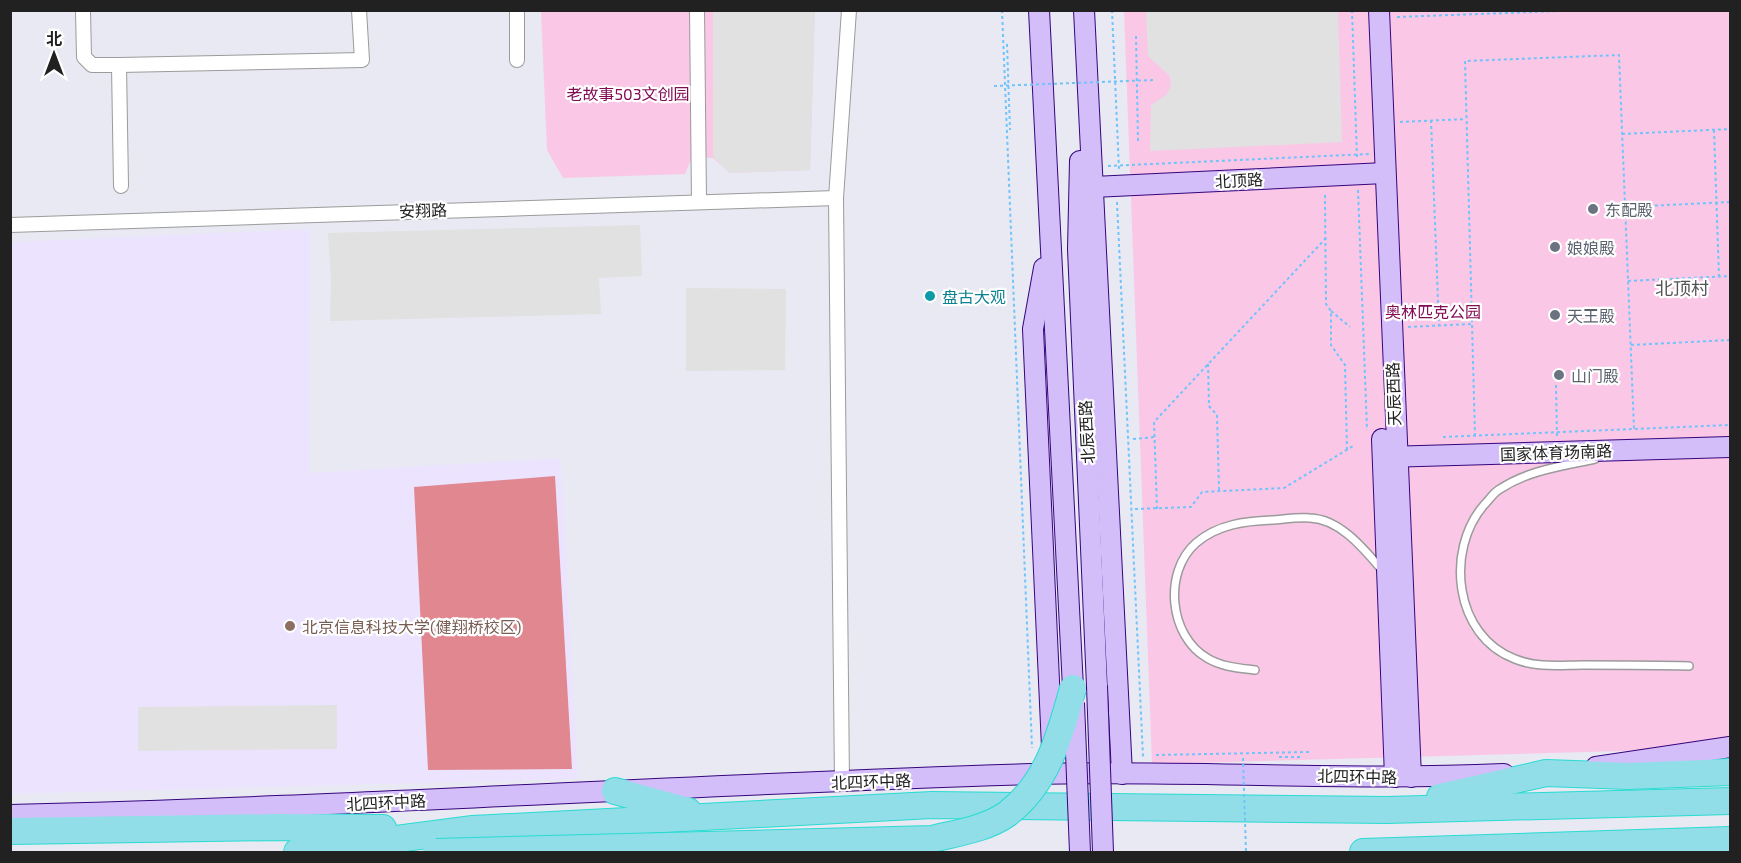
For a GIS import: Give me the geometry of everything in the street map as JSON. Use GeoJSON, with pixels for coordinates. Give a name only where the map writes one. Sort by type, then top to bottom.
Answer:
{"type":"FeatureCollection","features":[{"type":"Feature","properties":{"kind":"highway"},"geometry":{"type":"LineString","coordinates":[[436,852],[932,839],[972,830],[1006,815],[1031,790],[1056,749],[1085,687]]}},
{"type":"Feature","properties":{"kind":"highway"},"geometry":{"type":"LineString","coordinates":[[1387,810],[1546,772],[1628,776],[1731,772]]}},
{"type":"Feature","properties":{"kind":"highway"},"geometry":{"type":"LineString","coordinates":[[615,791],[712,817]]}},
{"type":"Feature","properties":{"kind":"highway","name":"北四环中路"},"geometry":{"type":"LineString","coordinates":[[297,852],[473,829],[932,805],[1387,810],[1731,801]]}},
{"type":"Feature","properties":{"kind":"highway"},"geometry":{"type":"LineString","coordinates":[[10,831],[184,828],[473,829]]}},
{"type":"Feature","properties":{"kind":"highway"},"geometry":{"type":"LineString","coordinates":[[1363,852],[1731,840]]}},
{"type":"Feature","properties":{"kind":"street"},"geometry":{"type":"LineString","coordinates":[[83,10],[84,57],[92,65],[362,60],[359,10]]}},
{"type":"Feature","properties":{"kind":"street"},"geometry":{"type":"LineString","coordinates":[[517,10],[517,60]]}},
{"type":"Feature","properties":{"kind":"street"},"geometry":{"type":"LineString","coordinates":[[697,10],[699,202]]}},
{"type":"Feature","properties":{"kind":"street"},"geometry":{"type":"LineString","coordinates":[[842,783],[836,198],[849,10]]}},
{"type":"Feature","properties":{"kind":"street","name":"北辰西路"},"geometry":{"type":"LineString","coordinates":[[1039,10],[1050,230],[1085,687],[1103,852]]}},
{"type":"Feature","properties":{"kind":"street","name":"北辰西路"},"geometry":{"type":"LineString","coordinates":[[1084,10],[1122,774]]}},
{"type":"Feature","properties":{"kind":"street","name":"北辰西路"},"geometry":{"type":"LineString","coordinates":[[1080,852],[1085,687],[1078,249],[1084,10]]}},
{"type":"Feature","properties":{"kind":"street","name":"天辰西路"},"geometry":{"type":"LineString","coordinates":[[1365,10],[1387,576],[1403,777]]}},
{"type":"Feature","properties":{"kind":"street","name":"天辰西路"},"geometry":{"type":"LineString","coordinates":[[1371,164],[1385,14]]}},
{"type":"Feature","properties":{"kind":"street"},"geometry":{"type":"LineString","coordinates":[[119,65],[121,186]]}},
{"type":"Feature","properties":{"kind":"street","name":"北顶路"},"geometry":{"type":"LineString","coordinates":[[1093,187],[1119,176],[1371,164]]}},
{"type":"Feature","properties":{"kind":"street","name":"安翔路"},"geometry":{"type":"LineString","coordinates":[[10,225],[836,198]]}},
{"type":"Feature","properties":{"kind":"street","name":"北辰西路"},"geometry":{"type":"LineString","coordinates":[[1050,230],[1033,329],[1053,774]]}},
{"type":"Feature","properties":{"kind":"street","name":"国家体育场南路"},"geometry":{"type":"LineString","coordinates":[[1382,448],[1558,452],[1731,447]]}},
{"type":"Feature","properties":{"kind":"street","name":"天辰西路"},"geometry":{"type":"LineString","coordinates":[[1382,448],[1403,777]]}},
{"type":"Feature","properties":{"kind":"street","name":"北四环中路"},"geometry":{"type":"LineString","coordinates":[[10,815],[206,810],[1033,774],[1403,777],[1546,772],[1731,747]]}},
{"type":"Feature","properties":{"kind":"lane"},"geometry":{"type":"LineString","coordinates":[[1644,450],[1535,471],[1498,489],[1473,518],[1462,547],[1459,581],[1465,606],[1476,624],[1491,644],[1514,659],[1541,665],[1689,666]]}},
{"type":"Feature","properties":{"kind":"lane"},"geometry":{"type":"LineString","coordinates":[[1255,670],[1227,666],[1206,658],[1191,643],[1178,621],[1174,598],[1176,577],[1182,559],[1196,543],[1235,523],[1311,518],[1328,522],[1345,533],[1387,576]]}},
{"type":"Feature","properties":{"kind":"path"},"geometry":{"type":"LineString","coordinates":[[1002,10],[1033,774]]}},
{"type":"Feature","properties":{"kind":"path"},"geometry":{"type":"LineString","coordinates":[[1112,10],[1118,154]]}},
{"type":"Feature","properties":{"kind":"path"},"geometry":{"type":"LineString","coordinates":[[1112,10],[1119,176],[1117,200],[1144,775]]}},
{"type":"Feature","properties":{"kind":"path"},"geometry":{"type":"LineString","coordinates":[[1352,10],[1371,164],[1382,448]]}},
{"type":"Feature","properties":{"kind":"path"},"geometry":{"type":"LineString","coordinates":[[1385,14],[1587,10]]}},
{"type":"Feature","properties":{"kind":"path"},"geometry":{"type":"LineString","coordinates":[[1136,36],[1138,141]]}},
{"type":"Feature","properties":{"kind":"path"},"geometry":{"type":"LineString","coordinates":[[1114,37],[1119,37]]}},
{"type":"Feature","properties":{"kind":"path"},"geometry":{"type":"LineString","coordinates":[[1006,45],[1010,130]]}},
{"type":"Feature","properties":{"kind":"path"},"geometry":{"type":"LineString","coordinates":[[1475,436],[1465,61],[1619,55],[1634,429]]}},
{"type":"Feature","properties":{"kind":"path"},"geometry":{"type":"LineString","coordinates":[[993,86],[1154,80]]}},
{"type":"Feature","properties":{"kind":"path"},"geometry":{"type":"LineString","coordinates":[[1395,123],[1466,119]]}},
{"type":"Feature","properties":{"kind":"path"},"geometry":{"type":"LineString","coordinates":[[1431,120],[1439,326]]}},
{"type":"Feature","properties":{"kind":"path"},"geometry":{"type":"LineString","coordinates":[[1622,134],[1731,129]]}},
{"type":"Feature","properties":{"kind":"path"},"geometry":{"type":"LineString","coordinates":[[1714,130],[1719,276]]}},
{"type":"Feature","properties":{"kind":"path"},"geometry":{"type":"LineString","coordinates":[[1118,143],[1124,142]]}},
{"type":"Feature","properties":{"kind":"path"},"geometry":{"type":"LineString","coordinates":[[1092,167],[1119,176],[1371,164]]}},
{"type":"Feature","properties":{"kind":"path"},"geometry":{"type":"LineString","coordinates":[[1325,195],[1326,304],[1350,327]]}},
{"type":"Feature","properties":{"kind":"path"},"geometry":{"type":"LineString","coordinates":[[1625,207],[1731,202]]}},
{"type":"Feature","properties":{"kind":"path"},"geometry":{"type":"LineString","coordinates":[[1157,508],[1154,422],[1326,238]]}},
{"type":"Feature","properties":{"kind":"path"},"geometry":{"type":"LineString","coordinates":[[1628,281],[1731,276]]}},
{"type":"Feature","properties":{"kind":"path"},"geometry":{"type":"LineString","coordinates":[[1331,310],[1331,345],[1345,365],[1347,450]]}},
{"type":"Feature","properties":{"kind":"path"},"geometry":{"type":"LineString","coordinates":[[1402,327],[1472,324]]}},
{"type":"Feature","properties":{"kind":"path"},"geometry":{"type":"LineString","coordinates":[[1631,345],[1731,340]]}},
{"type":"Feature","properties":{"kind":"path"},"geometry":{"type":"LineString","coordinates":[[1208,364],[1209,405],[1216,415],[1219,490]]}},
{"type":"Feature","properties":{"kind":"path"},"geometry":{"type":"LineString","coordinates":[[1556,385],[1558,452]]}},
{"type":"Feature","properties":{"kind":"path"},"geometry":{"type":"LineString","coordinates":[[1440,437],[1731,425]]}},
{"type":"Feature","properties":{"kind":"path"},"geometry":{"type":"LineString","coordinates":[[1133,439],[1155,437]]}},
{"type":"Feature","properties":{"kind":"path"},"geometry":{"type":"LineString","coordinates":[[1135,509],[1191,507],[1202,492],[1284,488],[1353,446]]}},
{"type":"Feature","properties":{"kind":"path"},"geometry":{"type":"LineString","coordinates":[[1156,755],[1309,752]]}},
{"type":"Feature","properties":{"kind":"path"},"geometry":{"type":"LineString","coordinates":[[1243,758],[1246,852]]}},
{"type":"Feature","properties":{"kind":"shaded area"},"geometry":{"type":"Polygon","coordinates":[[[713,11],[815,11],[810,170],[730,173],[713,157],[713,11]]]}},
{"type":"Feature","properties":{"kind":"shaded area"},"geometry":{"type":"Polygon","coordinates":[[[1146,11],[1338,11],[1342,142],[1150,151],[1151,105],[1166,95],[1171,86],[1170,76],[1148,56],[1146,11]]]}},
{"type":"Feature","properties":{"kind":"shaded area"},"geometry":{"type":"Polygon","coordinates":[[[640,225],[642,276],[599,278],[601,314],[330,321],[331,280],[328,233],[640,225]]]}},
{"type":"Feature","properties":{"kind":"shaded area","name":"北京信息科技大学(健翔桥校区)"},"geometry":{"type":"Polygon","coordinates":[[[310,229],[309,473],[561,458],[578,779],[11,794],[10,242],[310,229]]]}},
{"type":"Feature","properties":{"kind":"shaded area"},"geometry":{"type":"Polygon","coordinates":[[[686,288],[786,289],[785,370],[686,371],[686,288]]]}},
{"type":"Feature","properties":{"kind":"shaded area"},"geometry":{"type":"Polygon","coordinates":[[[555,476],[572,769],[428,770],[414,487],[555,476]]]}},
{"type":"Feature","properties":{"kind":"shaded area"},"geometry":{"type":"Polygon","coordinates":[[[337,705],[337,749],[138,751],[138,707],[337,705]]]}},
{"type":"Feature","properties":{"kind":"green space","name":"老故事503文创园"},"geometry":{"type":"Polygon","coordinates":[[[541,11],[815,11],[810,170],[730,173],[713,158],[692,157],[685,174],[563,178],[547,150],[541,11]]]}},
{"type":"Feature","properties":{"kind":"green space","name":"奥林匹克公园"},"geometry":{"type":"Polygon","coordinates":[[[1124,11],[1730,11],[1730,748],[1152,764],[1124,11]]]}},
{"type":"Feature","properties":{"kind":"place","name":"东配殿"},"geometry":{"type":"Point","coordinates":[1593,209]}},
{"type":"Feature","properties":{"kind":"place","name":"娘娘殿"},"geometry":{"type":"Point","coordinates":[1555,247]}},
{"type":"Feature","properties":{"kind":"place","name":"盘古大观"},"geometry":{"type":"Point","coordinates":[930,296]}},
{"type":"Feature","properties":{"kind":"place","name":"天王殿"},"geometry":{"type":"Point","coordinates":[1555,315]}},
{"type":"Feature","properties":{"kind":"place","name":"山门殿"},"geometry":{"type":"Point","coordinates":[1559,375]}},
{"type":"Feature","properties":{"kind":"place","name":"北京信息科技大学(健翔桥校区)"},"geometry":{"type":"Point","coordinates":[290,626]}},
{"type":"Feature","properties":{"kind":"district","name":"北顶村"},"geometry":{"type":"Point","coordinates":[1682,288]}}]}
